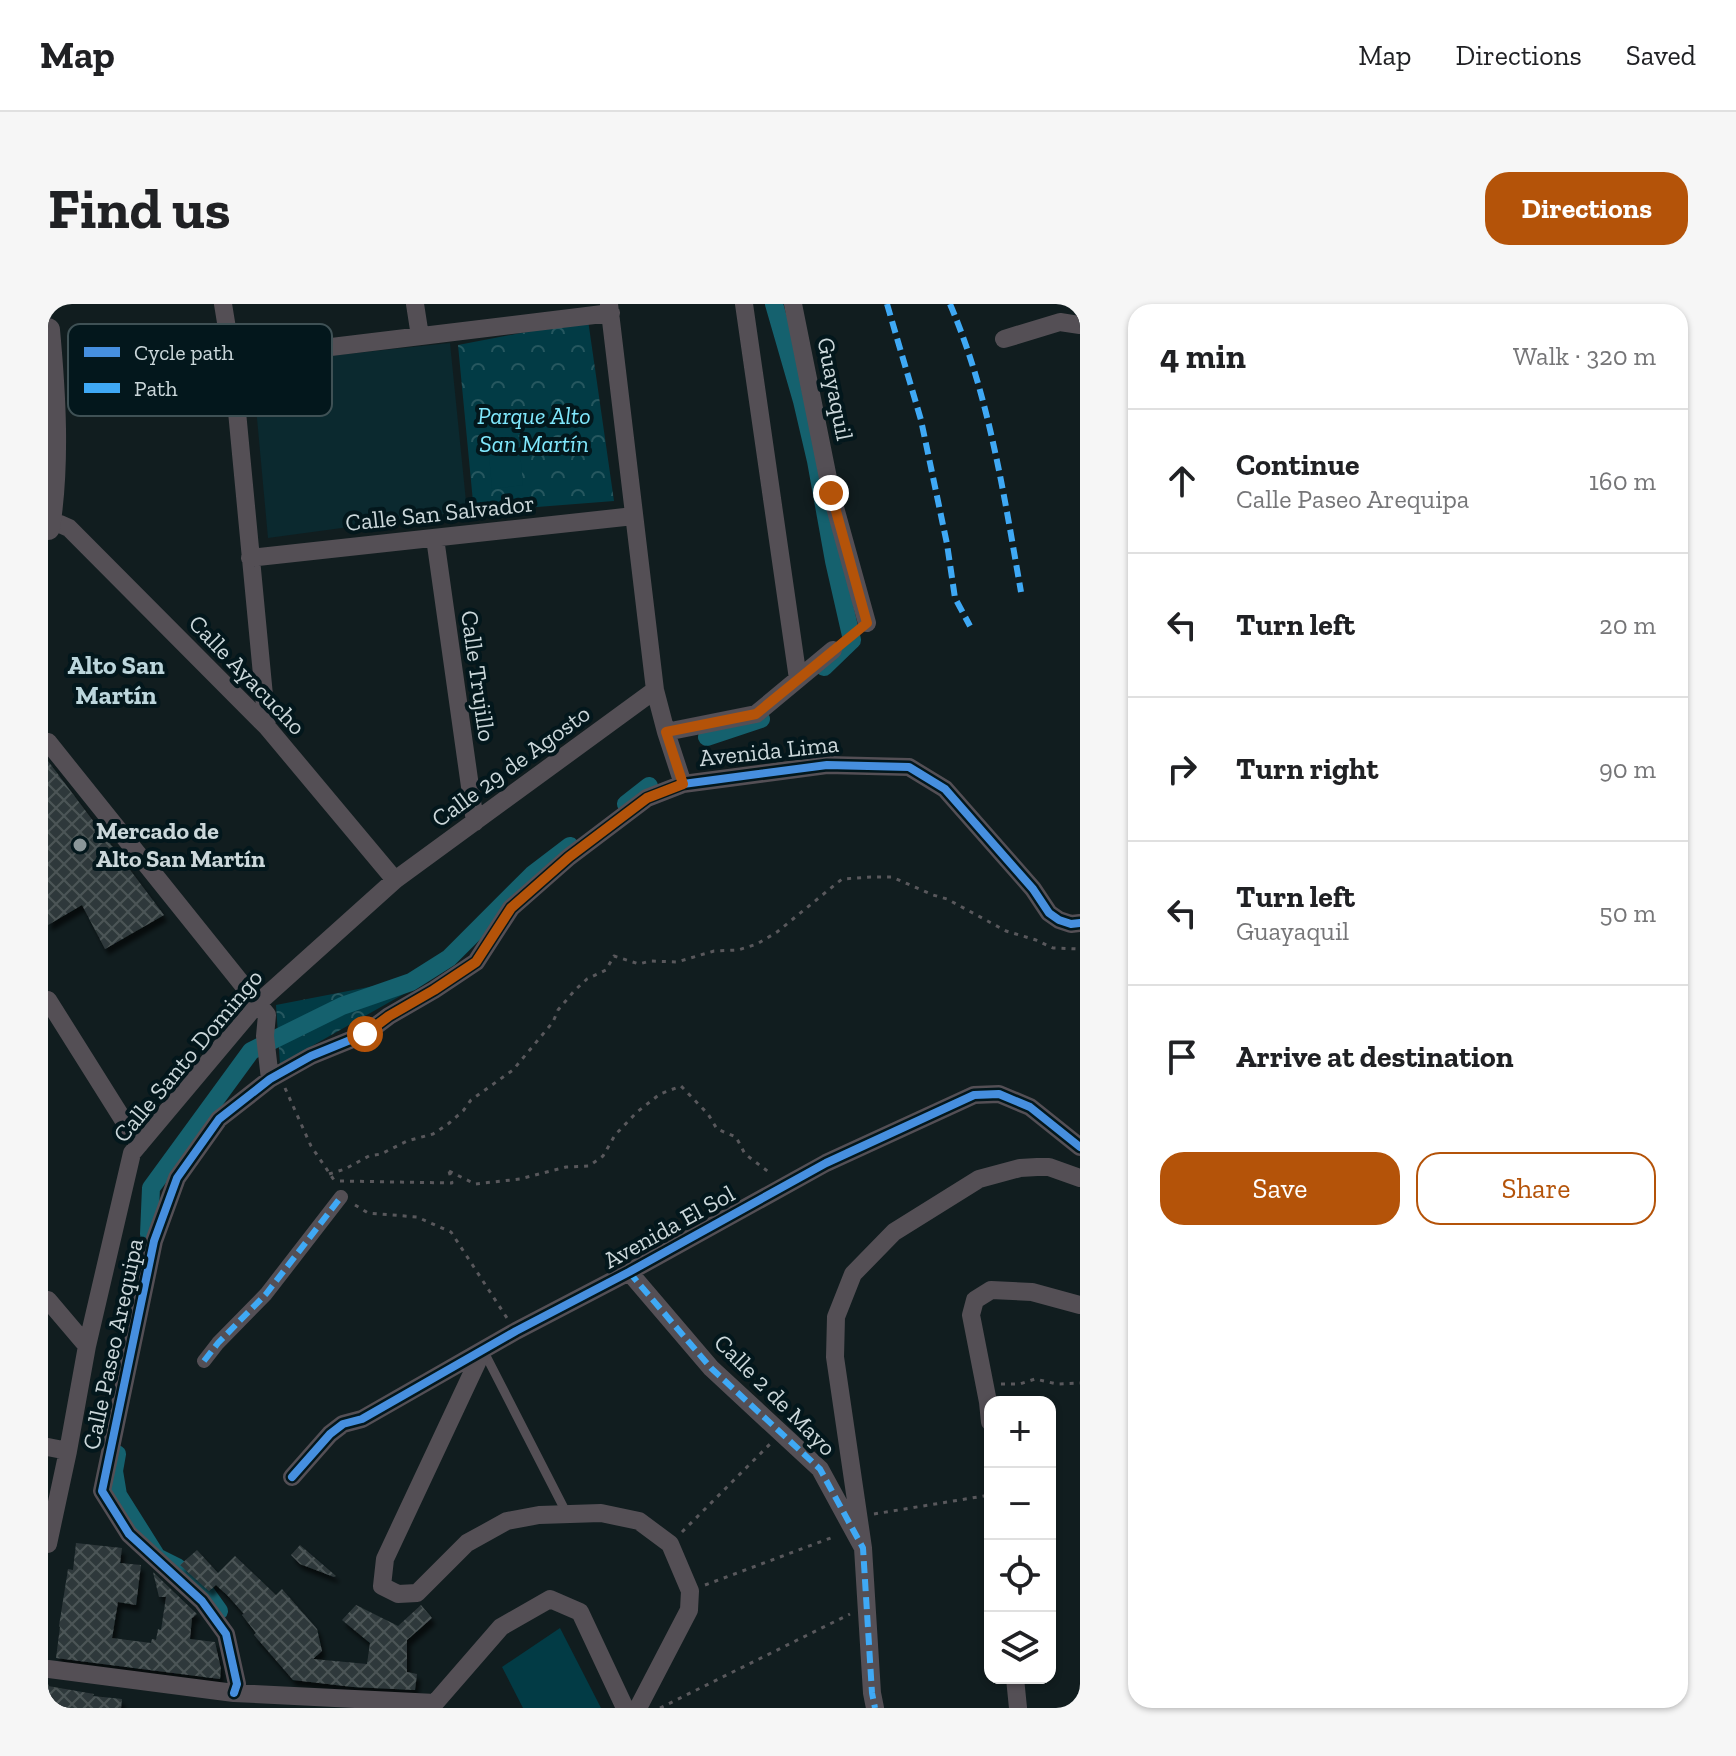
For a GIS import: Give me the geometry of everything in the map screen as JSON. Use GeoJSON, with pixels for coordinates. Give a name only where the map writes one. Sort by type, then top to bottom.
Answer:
{"type":"FeatureCollection","features":[{"type":"Feature","properties":{"kind":"street"},"geometry":{"type":"LineString","coordinates":[[223,304],[226,324]]}},
{"type":"Feature","properties":{"kind":"street"},"geometry":{"type":"LineString","coordinates":[[415,304],[420,336]]}},
{"type":"Feature","properties":{"kind":"street"},"geometry":{"type":"LineString","coordinates":[[744,304],[798,679]]}},
{"type":"Feature","properties":{"kind":"street","name":"Guayaquil"},"geometry":{"type":"LineString","coordinates":[[793,304],[831,493],[867,623]]}},
{"type":"Feature","properties":{"kind":"street"},"geometry":{"type":"LineString","coordinates":[[332,347],[610,309],[655,690],[683,784]]}},
{"type":"Feature","properties":{"kind":"street"},"geometry":{"type":"LineString","coordinates":[[1004,339],[1058,313],[1080,325]]}},
{"type":"Feature","properties":{"kind":"street"},"geometry":{"type":"LineString","coordinates":[[48,330],[54,431],[48,525]]}},
{"type":"Feature","properties":{"kind":"street"},"geometry":{"type":"LineString","coordinates":[[237,416],[267,727]]}},
{"type":"Feature","properties":{"kind":"street","name":"Calle San Salvador"},"geometry":{"type":"LineString","coordinates":[[250,558],[634,516]]}},
{"type":"Feature","properties":{"kind":"street","name":"Calle Ayacucho"},"geometry":{"type":"LineString","coordinates":[[48,525],[60,524],[69,528],[267,727],[395,880]]}},
{"type":"Feature","properties":{"kind":"street","name":"Calle Trujillo"},"geometry":{"type":"LineString","coordinates":[[435,538],[475,822]]}},
{"type":"Feature","properties":{"kind":"street"},"geometry":{"type":"LineString","coordinates":[[666,732],[756,714],[833,650]]}},
{"type":"Feature","properties":{"kind":"street","name":"Calle 29 de Agosto"},"geometry":{"type":"LineString","coordinates":[[395,880],[655,690]]}},
{"type":"Feature","properties":{"kind":"street"},"geometry":{"type":"LineString","coordinates":[[48,742],[267,1015],[265,1036],[275,1076]]}},
{"type":"Feature","properties":{"kind":"street","name":"Avenida Lima"},"geometry":{"type":"LineString","coordinates":[[683,784],[827,765],[909,767],[945,789],[1033,889],[1049,913],[1071,924],[1080,923]]}},
{"type":"Feature","properties":{"kind":"street","name":"Calle Paseo Arequipa"},"geometry":{"type":"LineString","coordinates":[[228,1698],[237,1684],[226,1634],[202,1601],[129,1534],[102,1491],[154,1241],[177,1178],[219,1119],[275,1076],[311,1056],[365,1034],[476,962],[511,908],[569,857],[647,798],[683,784]]}},
{"type":"Feature","properties":{"kind":"street","name":"Calle Santo Domingo"},"geometry":{"type":"LineString","coordinates":[[48,1544],[87,1346],[132,1153],[257,1004],[395,880]]}},
{"type":"Feature","properties":{"kind":"street"},"geometry":{"type":"LineString","coordinates":[[48,1000],[139,1145]]}},
{"type":"Feature","properties":{"kind":"street","name":"Avenida El Sol"},"geometry":{"type":"LineString","coordinates":[[292,1477],[330,1434],[343,1424],[362,1419],[516,1331],[826,1163],[974,1095],[999,1094],[1030,1107],[1080,1147]]}},
{"type":"Feature","properties":{"kind":"street"},"geometry":{"type":"LineString","coordinates":[[856,1523],[835,1357],[836,1317],[853,1274],[894,1232],[979,1179],[1020,1168],[1037,1167],[1049,1167],[1080,1178]]}},
{"type":"Feature","properties":{"kind":"street"},"geometry":{"type":"LineString","coordinates":[[204,1361],[266,1294],[341,1197]]}},
{"type":"Feature","properties":{"kind":"street","name":"Calle 2 de Mayo"},"geometry":{"type":"LineString","coordinates":[[629,1272],[711,1368],[820,1469],[856,1523],[863,1548],[875,1708]]}},
{"type":"Feature","properties":{"kind":"street"},"geometry":{"type":"LineString","coordinates":[[987,1396],[971,1315],[975,1300],[991,1290],[1005,1290],[1032,1292],[1080,1305]]}},
{"type":"Feature","properties":{"kind":"street"},"geometry":{"type":"LineString","coordinates":[[48,1300],[87,1346]]}},
{"type":"Feature","properties":{"kind":"street"},"geometry":{"type":"LineString","coordinates":[[483,1350],[385,1559],[382,1586],[398,1594],[417,1593],[467,1543],[507,1521],[539,1515],[601,1513],[639,1521],[670,1544],[690,1591],[689,1610],[638,1708]]}},
{"type":"Feature","properties":{"kind":"street"},"geometry":{"type":"LineString","coordinates":[[48,1447],[68,1451]]}},
{"type":"Feature","properties":{"kind":"street"},"geometry":{"type":"LineString","coordinates":[[48,1669],[228,1698],[435,1703],[501,1627],[550,1599],[580,1612],[625,1708]]}},
{"type":"Feature","properties":{"kind":"street"},"geometry":{"type":"LineString","coordinates":[[1016,1684],[1018,1708]]}},
{"type":"Feature","properties":{"kind":"lane"},"geometry":{"type":"LineString","coordinates":[[483,1350],[567,1514]]}},
{"type":"Feature","properties":{"kind":"path"},"geometry":{"type":"LineString","coordinates":[[329,1174],[407,1141],[433,1134],[448,1124],[471,1100],[513,1070],[575,990],[587,979],[606,970],[614,956],[639,964],[650,961],[677,962],[714,951],[738,950],[757,944],[777,932],[842,879],[892,877],[947,899],[1006,931],[1053,948],[1080,949]]}},
{"type":"Feature","properties":{"kind":"path"},"geometry":{"type":"LineString","coordinates":[[275,1076],[311,1146],[336,1182],[341,1197],[368,1213],[417,1217],[451,1232],[516,1331]]}},
{"type":"Feature","properties":{"kind":"path"},"geometry":{"type":"LineString","coordinates":[[336,1182],[452,1183],[449,1171],[475,1184],[520,1179],[566,1167],[589,1166],[603,1156],[615,1135],[637,1112],[660,1094],[681,1086],[708,1114],[717,1129],[736,1137],[745,1154],[784,1187]]}},
{"type":"Feature","properties":{"kind":"path"},"geometry":{"type":"LineString","coordinates":[[986,1391],[999,1384],[1020,1384],[1035,1379],[1057,1384],[1080,1383]]}},
{"type":"Feature","properties":{"kind":"path"},"geometry":{"type":"LineString","coordinates":[[670,1544],[781,1432]]}},
{"type":"Feature","properties":{"kind":"path"},"geometry":{"type":"LineString","coordinates":[[690,1591],[856,1523],[984,1496]]}},
{"type":"Feature","properties":{"kind":"path"},"geometry":{"type":"LineString","coordinates":[[660,1708],[867,1606]]}},
{"type":"Feature","properties":{"kind":"shaded area"},"geometry":{"type":"Polygon","coordinates":[[[450,343],[467,511],[268,538],[257,416],[332,416],[332,356],[450,343]]]}},
{"type":"Feature","properties":{"kind":"green space","name":"Parque Alto San Martín"},"geometry":{"type":"Polygon","coordinates":[[[588,320],[614,501],[474,512],[458,345],[588,320]]]}},
{"type":"Feature","properties":{"kind":"green space"},"geometry":{"type":"Polygon","coordinates":[[[517,418],[523,485],[492,489],[486,422],[517,418]]]}},
{"type":"Feature","properties":{"kind":"green space"},"geometry":{"type":"Polygon","coordinates":[[[441,973],[280,1064],[276,1005],[441,973]]]}},
{"type":"Feature","properties":{"kind":"green space"},"geometry":{"type":"Polygon","coordinates":[[[560,1628],[601,1708],[523,1708],[502,1667],[560,1628]]]}},
{"type":"Feature","properties":{"kind":"building","name":"Mercado de Alto San Martín"},"geometry":{"type":"Polygon","coordinates":[[[48,761],[164,915],[105,949],[82,905],[48,925],[48,761]]]}},
{"type":"Feature","properties":{"kind":"building"},"geometry":{"type":"Polygon","coordinates":[[[76,1543],[122,1548],[120,1563],[141,1565],[136,1605],[118,1602],[112,1638],[151,1643],[152,1639],[156,1640],[158,1629],[161,1630],[166,1597],[159,1597],[153,1572],[197,1614],[192,1618],[190,1639],[215,1642],[220,1679],[56,1658],[68,1569],[73,1570],[76,1543]]]}},
{"type":"Feature","properties":{"kind":"building"},"geometry":{"type":"Polygon","coordinates":[[[300,1545],[336,1576],[300,1564],[291,1555],[300,1545]]]}},
{"type":"Feature","properties":{"kind":"building"},"geometry":{"type":"Polygon","coordinates":[[[197,1550],[218,1573],[235,1556],[276,1595],[282,1589],[317,1629],[322,1651],[313,1659],[367,1664],[370,1643],[342,1620],[356,1605],[398,1626],[421,1605],[432,1618],[407,1640],[407,1672],[417,1674],[415,1690],[293,1680],[254,1635],[256,1633],[244,1614],[228,1596],[216,1585],[209,1591],[180,1565],[197,1550]]]}},
{"type":"Feature","properties":{"kind":"building"},"geometry":{"type":"Polygon","coordinates":[[[48,1686],[122,1699],[121,1708],[48,1708],[48,1686]]]}},
{"type":"Feature","properties":{"kind":"waterway"},"geometry":{"type":"LineString","coordinates":[[774,304],[816,461],[852,640],[824,667]]}},
{"type":"Feature","properties":{"kind":"waterway"},"geometry":{"type":"LineString","coordinates":[[707,737],[761,719]]}},
{"type":"Feature","properties":{"kind":"waterway"},"geometry":{"type":"LineString","coordinates":[[626,804],[649,786]]}},
{"type":"Feature","properties":{"kind":"waterway"},"geometry":{"type":"LineString","coordinates":[[149,1234],[151,1188],[251,1051],[342,1006],[411,982],[449,958],[532,875],[570,846]]}},
{"type":"Feature","properties":{"kind":"waterway"},"geometry":{"type":"LineString","coordinates":[[117,1454],[114,1471],[118,1495],[157,1557],[177,1567],[204,1590],[219,1611]]}},
{"type":"Feature","properties":{"kind":"marked path"},"geometry":{"type":"LineString","coordinates":[[887,304],[921,420],[955,598],[970,626]]}},
{"type":"Feature","properties":{"kind":"marked path"},"geometry":{"type":"LineString","coordinates":[[950,304],[985,410],[1021,592]]}},
{"type":"Feature","properties":{"kind":"marked path"},"geometry":{"type":"LineString","coordinates":[[204,1361],[266,1294],[341,1197]]}},
{"type":"Feature","properties":{"kind":"marked path"},"geometry":{"type":"LineString","coordinates":[[629,1272],[711,1368],[820,1469],[863,1548],[875,1708]]}},
{"type":"Feature","properties":{"kind":"cycle path"},"geometry":{"type":"LineString","coordinates":[[234,1693],[237,1684],[226,1634],[202,1601],[129,1534],[102,1491],[154,1241],[177,1178],[219,1119],[270,1079],[311,1056],[365,1034],[476,962],[511,908],[569,857],[647,798],[683,784],[827,765],[909,767],[945,789],[1033,889],[1049,913],[1071,924],[1080,923]]}},
{"type":"Feature","properties":{"kind":"cycle path"},"geometry":{"type":"LineString","coordinates":[[292,1477],[330,1434],[343,1424],[362,1419],[516,1331],[826,1163],[974,1095],[999,1094],[1030,1107],[1080,1147]]}},
{"type":"Feature","properties":{"kind":"place","name":"Mercado de Alto San Martín"},"geometry":{"type":"Point","coordinates":[80,845]}},
{"type":"Feature","properties":{"kind":"district","name":"Alto San Martín"},"geometry":{"type":"Point","coordinates":[116,680]}},
{"type":"Feature","properties":{"kind":"route"},"geometry":{"type":"LineString","coordinates":[[365,1034],[476,962],[511,908],[569,857],[647,798],[683,784],[666,732],[756,714],[867,623],[831,493]]}}]}
